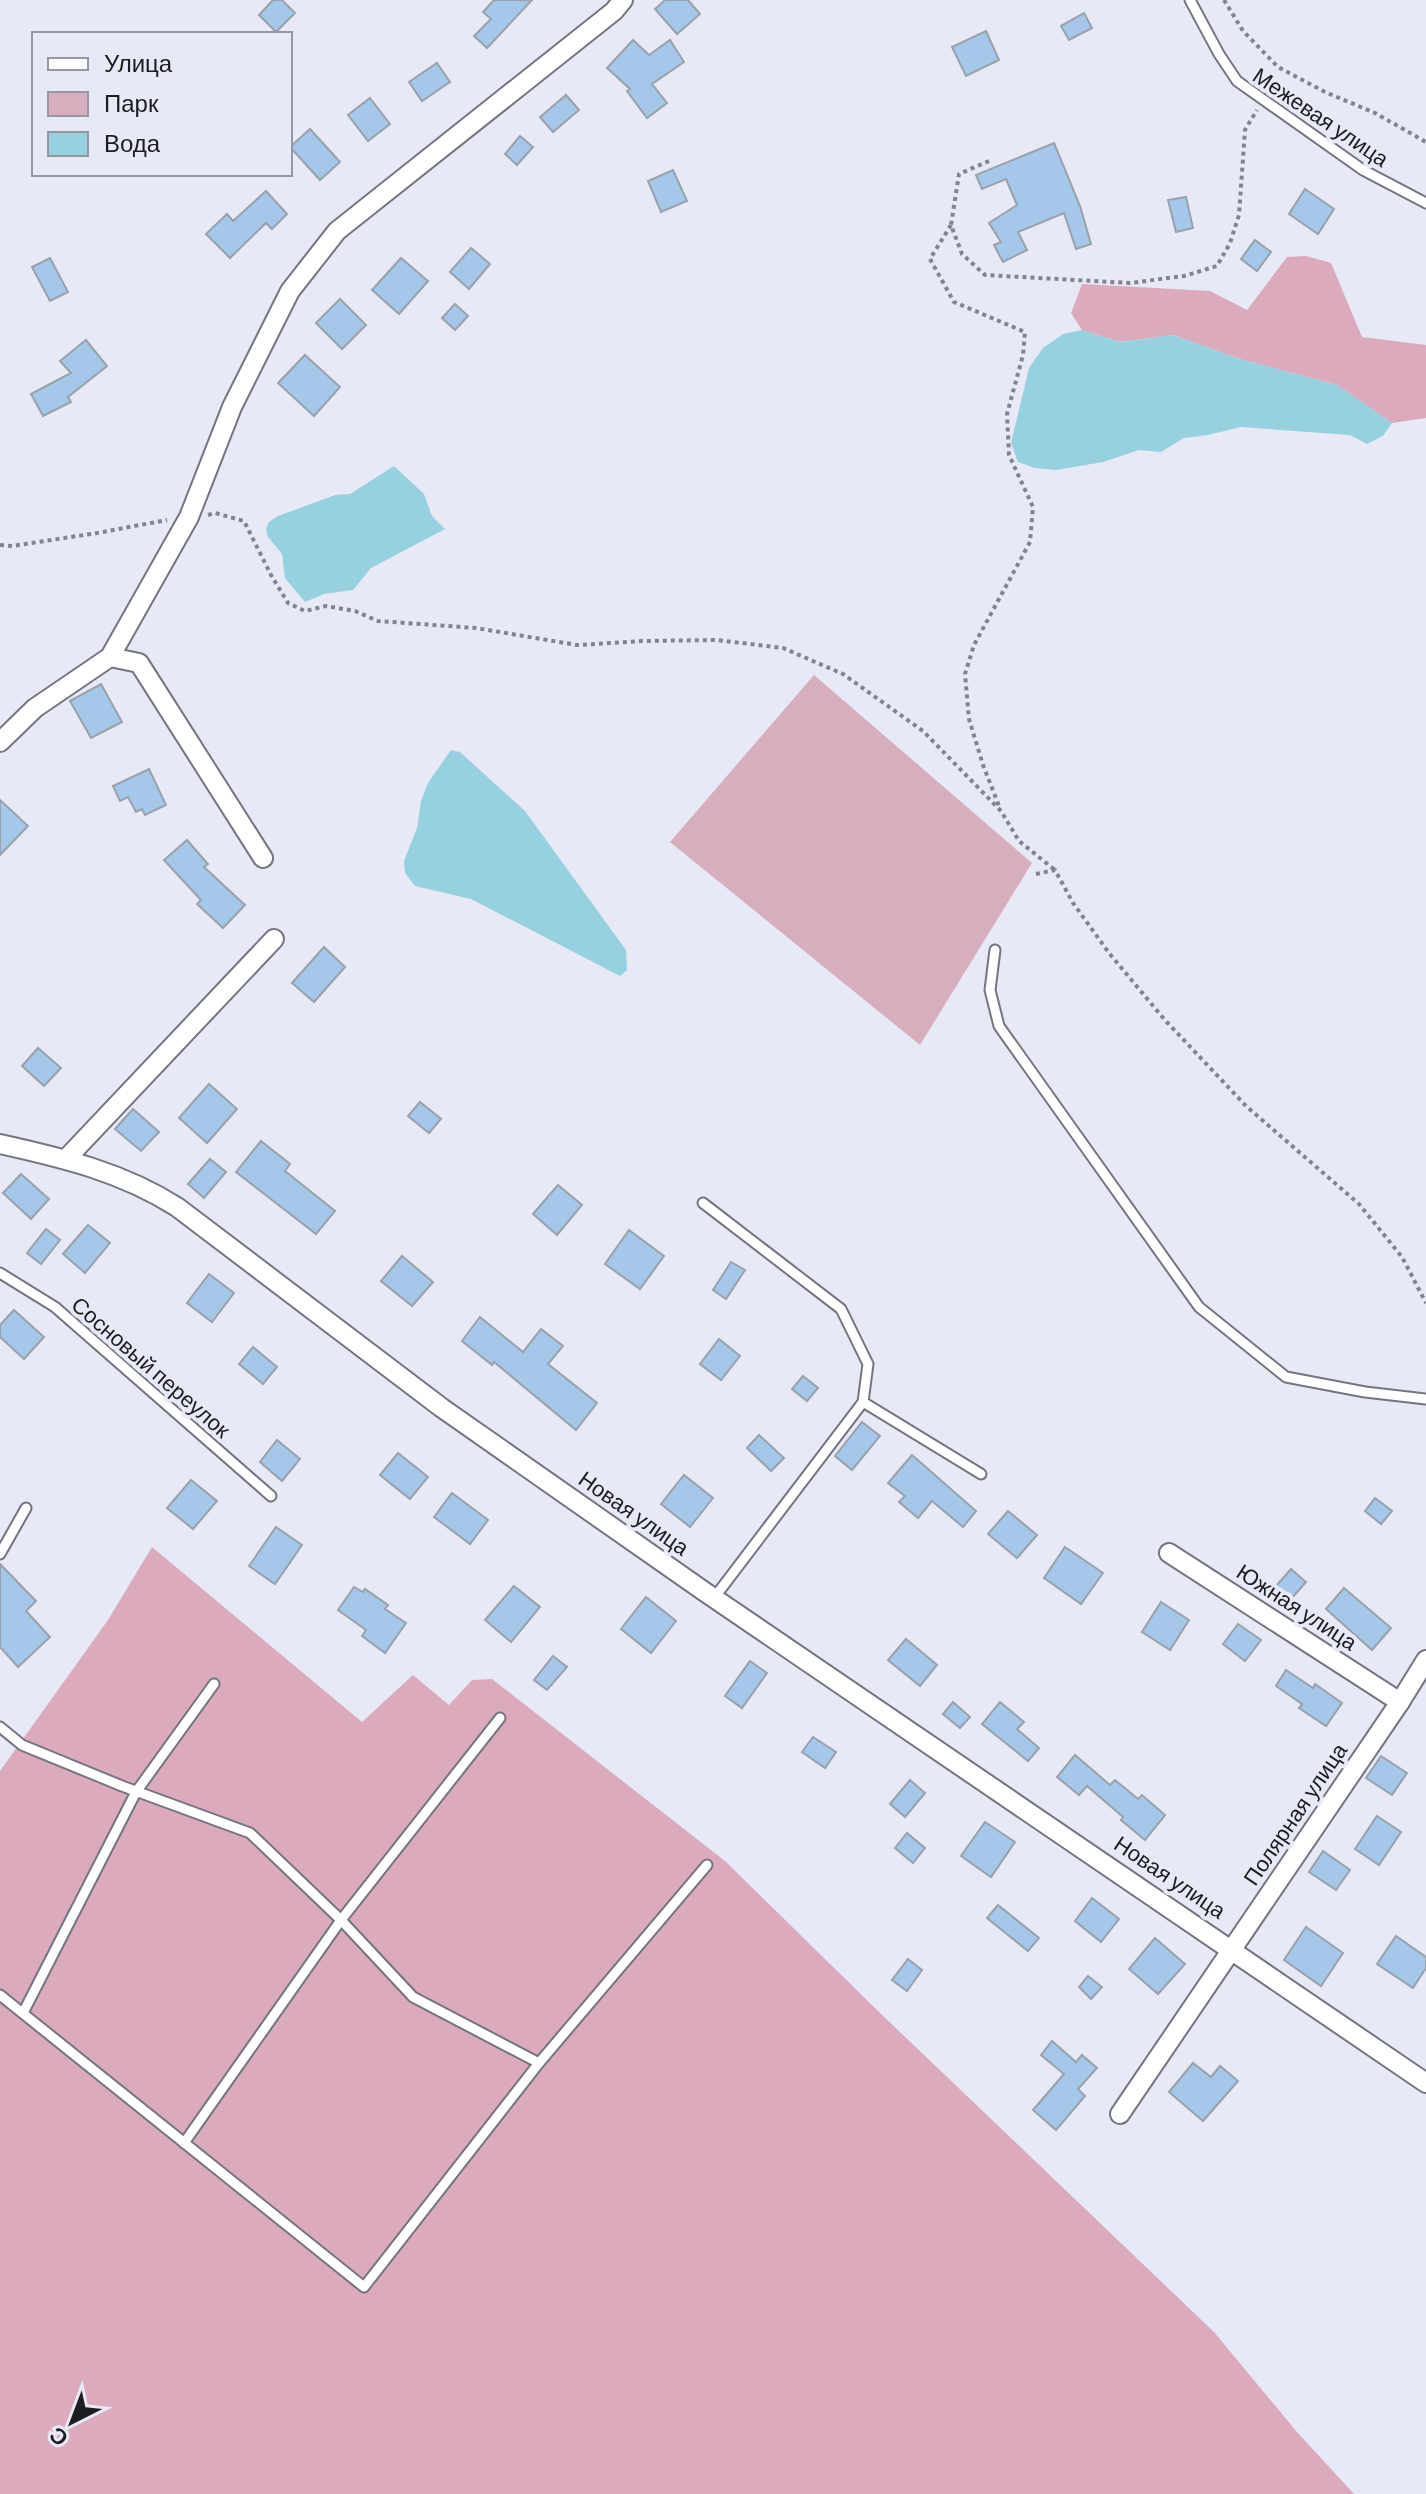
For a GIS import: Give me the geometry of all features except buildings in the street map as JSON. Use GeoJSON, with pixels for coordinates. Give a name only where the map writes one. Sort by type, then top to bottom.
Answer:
{"type":"FeatureCollection","features":[{"type":"Feature","properties":{"kind":"street"},"geometry":{"type":"LineString","coordinates":[[0,742],[35,708],[110,657],[189,517],[232,407],[290,291],[337,231],[614,11],[623,0]]}},
{"type":"Feature","properties":{"kind":"street"},"geometry":{"type":"LineString","coordinates":[[110,657],[139,663],[263,858]]}},
{"type":"Feature","properties":{"kind":"street"},"geometry":{"type":"LineString","coordinates":[[66,1159],[274,939]]}},
{"type":"Feature","properties":{"kind":"street","name":"Новая улица"},"geometry":{"type":"LineString","coordinates":[[0,1144],[107,1171],[149,1189],[177,1207],[442,1408],[714,1598],[1426,2083]]}},
{"type":"Feature","properties":{"kind":"street","name":"Южная улица"},"geometry":{"type":"LineString","coordinates":[[1169,1553],[1400,1702]]}},
{"type":"Feature","properties":{"kind":"street","name":"Полярная улица"},"geometry":{"type":"LineString","coordinates":[[1120,2114],[1426,1660]]}},
{"type":"Feature","properties":{"kind":"lane","name":"Межевая улица"},"geometry":{"type":"LineString","coordinates":[[1190,0],[1237,81],[1363,170],[1426,203]]}},
{"type":"Feature","properties":{"kind":"lane"},"geometry":{"type":"LineString","coordinates":[[995,950],[990,990],[999,1026],[1199,1307],[1286,1377],[1365,1392],[1426,1399]]}},
{"type":"Feature","properties":{"kind":"lane"},"geometry":{"type":"LineString","coordinates":[[703,1203],[841,1309],[868,1364],[863,1402],[714,1598]]}},
{"type":"Feature","properties":{"kind":"lane","name":"Сосновый переулок"},"geometry":{"type":"LineString","coordinates":[[0,1273],[55,1307],[271,1496]]}},
{"type":"Feature","properties":{"kind":"lane"},"geometry":{"type":"LineString","coordinates":[[863,1402],[981,1474]]}},
{"type":"Feature","properties":{"kind":"lane"},"geometry":{"type":"LineString","coordinates":[[0,1554],[26,1508]]}},
{"type":"Feature","properties":{"kind":"lane"},"geometry":{"type":"LineString","coordinates":[[23,2013],[136,1792],[214,1684]]}},
{"type":"Feature","properties":{"kind":"lane"},"geometry":{"type":"LineString","coordinates":[[184,2143],[341,1920],[500,1718]]}},
{"type":"Feature","properties":{"kind":"lane"},"geometry":{"type":"LineString","coordinates":[[0,1727],[22,1745],[136,1792],[250,1833],[341,1920],[413,1997],[539,2063]]}},
{"type":"Feature","properties":{"kind":"lane"},"geometry":{"type":"LineString","coordinates":[[0,1995],[364,2287],[539,2063],[707,1865]]}},
{"type":"Feature","properties":{"kind":"path"},"geometry":{"type":"LineString","coordinates":[[1224,0],[1243,31],[1278,67],[1325,92],[1375,113],[1426,142]]}},
{"type":"Feature","properties":{"kind":"path"},"geometry":{"type":"LineString","coordinates":[[951,225],[962,254],[985,275],[1130,283],[1184,276],[1217,266],[1230,243],[1239,215],[1245,130],[1263,101]]}},
{"type":"Feature","properties":{"kind":"path"},"geometry":{"type":"LineString","coordinates":[[989,161],[959,174],[951,225],[930,259],[954,302],[1025,332],[1017,384],[1007,414],[1009,455],[1033,507],[1030,542],[974,645],[965,674],[969,719],[983,765],[1001,811],[1019,841],[1055,870],[1073,903],[1109,953],[1164,1019],[1246,1106],[1359,1204],[1402,1257],[1426,1303]]}},
{"type":"Feature","properties":{"kind":"path"},"geometry":{"type":"LineString","coordinates":[[0,545],[12,546],[215,513],[244,521],[288,603],[305,611],[326,606],[355,611],[378,621],[476,628],[577,645],[717,640],[783,648],[843,674],[923,731],[1001,811]]}},
{"type":"Feature","properties":{"kind":"path"},"geometry":{"type":"LineString","coordinates":[[1036,874],[1055,870]]}},
{"type":"Feature","properties":{"kind":"green space"},"geometry":{"type":"Polygon","coordinates":[[[814,675],[1032,863],[920,1045],[670,842],[814,675]]]}},
{"type":"Feature","properties":{"kind":"shaded area"},"geometry":{"type":"Polygon","coordinates":[[[1306,256],[1331,263],[1362,337],[1426,345],[1426,418],[1392,423],[1337,385],[1240,359],[1173,335],[1120,342],[1082,330],[1071,313],[1082,284],[1210,291],[1247,310],[1287,257],[1306,256]]]}},
{"type":"Feature","properties":{"kind":"shaded area"},"geometry":{"type":"Polygon","coordinates":[[[152,1547],[362,1722],[413,1675],[449,1705],[472,1680],[492,1679],[725,1861],[1214,2332],[1297,2432],[1354,2494],[0,2494],[0,1771],[108,1620],[152,1547]]]}},
{"type":"Feature","properties":{"kind":"water"},"geometry":{"type":"Polygon","coordinates":[[[1082,330],[1120,342],[1173,335],[1240,359],[1337,385],[1392,423],[1383,436],[1367,444],[1350,435],[1241,427],[1184,438],[1161,452],[1139,450],[1103,462],[1056,470],[1018,462],[1011,443],[1029,368],[1043,348],[1063,334],[1082,330]]]}},
{"type":"Feature","properties":{"kind":"water"},"geometry":{"type":"Polygon","coordinates":[[[394,466],[424,494],[432,516],[445,529],[371,568],[353,590],[324,594],[305,602],[285,578],[282,554],[268,537],[266,529],[269,522],[335,495],[350,494],[394,466]]]}},
{"type":"Feature","properties":{"kind":"water"},"geometry":{"type":"Polygon","coordinates":[[[451,750],[460,752],[525,811],[626,950],[627,970],[620,976],[471,899],[415,886],[405,873],[404,861],[417,828],[421,801],[428,783],[451,750]]]}}]}
